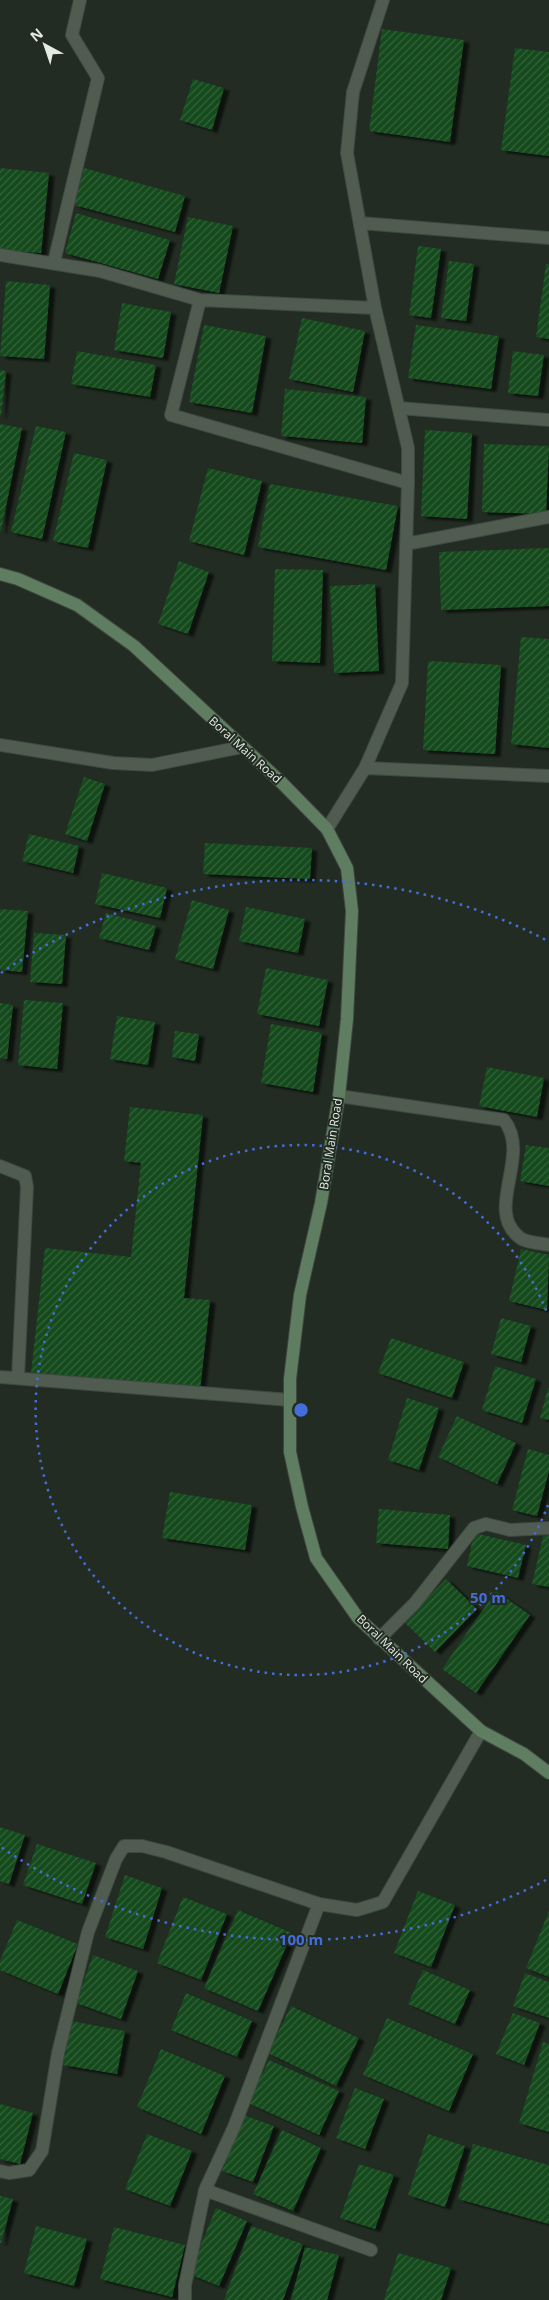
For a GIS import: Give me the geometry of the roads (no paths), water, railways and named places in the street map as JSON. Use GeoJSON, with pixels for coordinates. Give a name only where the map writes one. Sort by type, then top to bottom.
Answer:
{"type":"FeatureCollection","features":[{"type":"Feature","properties":{"kind":"main road","name":"Boral Main Road"},"geometry":{"type":"LineString","coordinates":[[0,574],[18,579],[77,605],[134,646],[282,783],[327,829],[347,868],[352,911],[347,1019],[339,1096],[321,1203],[300,1295],[290,1379],[290,1452],[316,1558],[358,1618],[481,1731],[524,1754],[549,1773]]}},
{"type":"Feature","properties":{"kind":"street"},"geometry":{"type":"LineString","coordinates":[[54,262],[98,78],[72,35],[80,0]]}},
{"type":"Feature","properties":{"kind":"street"},"geometry":{"type":"LineString","coordinates":[[327,829],[365,768],[402,683],[408,448],[375,308],[348,153],[353,92],[383,0]]}},
{"type":"Feature","properties":{"kind":"street"},"geometry":{"type":"LineString","coordinates":[[360,223],[549,238]]}},
{"type":"Feature","properties":{"kind":"street"},"geometry":{"type":"LineString","coordinates":[[0,255],[54,262],[100,271],[200,300],[375,308]]}},
{"type":"Feature","properties":{"kind":"street"},"geometry":{"type":"LineString","coordinates":[[200,300],[171,415],[408,483]]}},
{"type":"Feature","properties":{"kind":"street"},"geometry":{"type":"LineString","coordinates":[[398,408],[549,420]]}},
{"type":"Feature","properties":{"kind":"street"},"geometry":{"type":"LineString","coordinates":[[406,544],[549,517]]}},
{"type":"Feature","properties":{"kind":"street"},"geometry":{"type":"LineString","coordinates":[[0,745],[113,763],[152,765],[242,747]]}},
{"type":"Feature","properties":{"kind":"street"},"geometry":{"type":"LineString","coordinates":[[365,768],[549,776]]}},
{"type":"Feature","properties":{"kind":"street"},"geometry":{"type":"LineString","coordinates":[[339,1096],[504,1120],[512,1129],[515,1146],[506,1200],[507,1222],[520,1238],[549,1245]]}},
{"type":"Feature","properties":{"kind":"street"},"geometry":{"type":"LineString","coordinates":[[0,1166],[25,1176],[28,1187],[18,1378]]}},
{"type":"Feature","properties":{"kind":"street"},"geometry":{"type":"LineString","coordinates":[[0,1377],[290,1400]]}},
{"type":"Feature","properties":{"kind":"street"},"geometry":{"type":"LineString","coordinates":[[379,1639],[416,1602],[474,1528],[486,1524],[510,1530],[549,1528]]}},
{"type":"Feature","properties":{"kind":"street"},"geometry":{"type":"LineString","coordinates":[[0,2171],[9,2173],[29,2170],[42,2151],[58,2053],[88,1932],[116,1859],[124,1846],[142,1846],[166,1852],[319,1904],[357,1910],[383,1902],[481,1731]]}},
{"type":"Feature","properties":{"kind":"street"},"geometry":{"type":"LineString","coordinates":[[185,2300],[185,2285],[205,2190],[234,2127],[319,1904]]}},
{"type":"Feature","properties":{"kind":"street"},"geometry":{"type":"LineString","coordinates":[[205,2190],[371,2250]]}}]}
